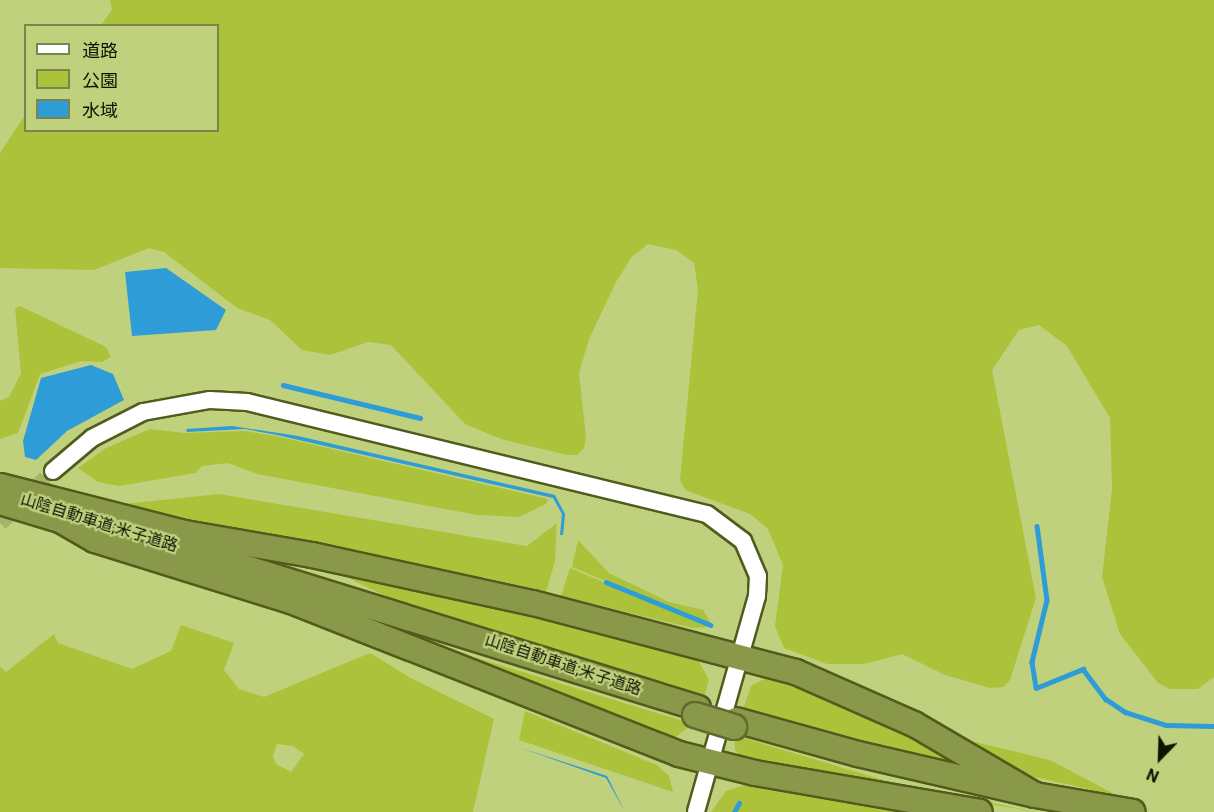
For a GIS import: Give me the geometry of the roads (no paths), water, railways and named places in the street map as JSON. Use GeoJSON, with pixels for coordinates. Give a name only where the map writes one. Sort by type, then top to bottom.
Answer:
{"type":"FeatureCollection","features":[{"type":"Feature","properties":{"kind":"highway"},"geometry":{"type":"LineString","coordinates":[[0,486],[185,533],[312,555],[533,603],[796,672],[879,707],[1035,795]]}},
{"type":"Feature","properties":{"kind":"highway","name":"山陰自動車道;米子道路"},"geometry":{"type":"LineString","coordinates":[[0,493],[856,761],[1084,812]]}},
{"type":"Feature","properties":{"kind":"highway","name":"山陰自動車道;米子道路"},"geometry":{"type":"LineString","coordinates":[[0,502],[696,711]]}},
{"type":"Feature","properties":{"kind":"highway"},"geometry":{"type":"LineString","coordinates":[[62,521],[94,540],[291,601],[648,743],[709,763],[980,812]]}},
{"type":"Feature","properties":{"kind":"highway","name":"山陰自動車道;米子道路"},"geometry":{"type":"LineString","coordinates":[[735,723],[1035,795],[1133,812]]}},
{"type":"Feature","properties":{"kind":"street"},"geometry":{"type":"LineString","coordinates":[[53,471],[92,438],[143,412],[210,400],[247,402],[683,506],[726,526],[752,557],[758,576],[758,596],[696,812]]}},
{"type":"Feature","properties":{"kind":"water"},"geometry":{"type":"Polygon","coordinates":[[[166,268],[226,310],[216,330],[132,336],[125,272],[166,268]]]}},
{"type":"Feature","properties":{"kind":"water"},"geometry":{"type":"Polygon","coordinates":[[[91,365],[113,374],[124,400],[67,431],[36,460],[25,457],[23,441],[41,378],[91,365]]]}},
{"type":"Feature","properties":{"kind":"water"},"geometry":{"type":"Polygon","coordinates":[[[232,426],[298,436],[555,495],[565,514],[563,535],[560,535],[562,514],[553,498],[277,435],[245,429],[187,432],[186,429],[232,426]]]}},
{"type":"Feature","properties":{"kind":"water"},"geometry":{"type":"Polygon","coordinates":[[[518,747],[607,776],[625,812],[606,778],[518,747]]]}},
{"type":"Feature","properties":{"kind":"waterway"},"geometry":{"type":"LineString","coordinates":[[283,385],[420,418]]}},
{"type":"Feature","properties":{"kind":"waterway"},"geometry":{"type":"LineString","coordinates":[[1037,526],[1047,600],[1032,662],[1036,688],[1083,669],[1106,699],[1125,712],[1166,725],[1214,726]]}},
{"type":"Feature","properties":{"kind":"waterway"},"geometry":{"type":"LineString","coordinates":[[606,582],[711,625]]}},
{"type":"Feature","properties":{"kind":"waterway"},"geometry":{"type":"LineString","coordinates":[[734,812],[739,803]]}},
{"type":"Feature","properties":{"kind":"tunnel"},"geometry":{"type":"LineString","coordinates":[[0,523],[53,471]]}}]}
